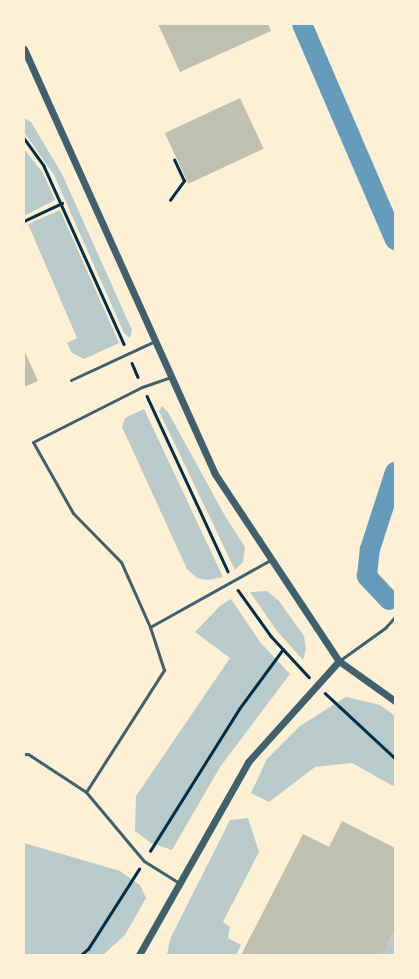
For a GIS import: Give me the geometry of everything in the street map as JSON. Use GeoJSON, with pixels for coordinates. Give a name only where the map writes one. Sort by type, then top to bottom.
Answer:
{"type":"FeatureCollection","features":[{"type":"Feature","properties":{"kind":"street"},"geometry":{"type":"LineString","coordinates":[[24,49],[27,65],[215,474],[339,661],[395,701]]}},
{"type":"Feature","properties":{"kind":"street"},"geometry":{"type":"LineString","coordinates":[[139,955],[248,762],[339,661]]}},
{"type":"Feature","properties":{"kind":"lane"},"geometry":{"type":"LineString","coordinates":[[71,380],[155,341]]}},
{"type":"Feature","properties":{"kind":"lane"},"geometry":{"type":"LineString","coordinates":[[86,792],[164,670],[150,627],[121,562],[73,513],[33,442],[142,386],[171,377]]}},
{"type":"Feature","properties":{"kind":"lane"},"geometry":{"type":"LineString","coordinates":[[150,627],[272,559]]}},
{"type":"Feature","properties":{"kind":"lane"},"geometry":{"type":"LineString","coordinates":[[339,661],[386,628],[395,617]]}},
{"type":"Feature","properties":{"kind":"lane"},"geometry":{"type":"LineString","coordinates":[[24,754],[28,754],[86,792],[144,861],[179,883]]}},
{"type":"Feature","properties":{"kind":"path"},"geometry":{"type":"LineString","coordinates":[[24,138],[44,166],[62,203],[142,386],[233,582],[271,636],[283,650],[343,712],[395,758]]}},
{"type":"Feature","properties":{"kind":"path"},"geometry":{"type":"LineString","coordinates":[[170,200],[184,181],[174,160]]}},
{"type":"Feature","properties":{"kind":"path"},"geometry":{"type":"LineString","coordinates":[[24,221],[62,203]]}},
{"type":"Feature","properties":{"kind":"path"},"geometry":{"type":"LineString","coordinates":[[82,955],[88,949],[239,709],[283,650]]}},
{"type":"Feature","properties":{"kind":"shaded area"},"geometry":{"type":"Polygon","coordinates":[[[24,118],[31,122],[62,174],[132,330],[130,338],[124,333],[54,175],[24,132],[24,118]]]}},
{"type":"Feature","properties":{"kind":"shaded area"},"geometry":{"type":"Polygon","coordinates":[[[24,149],[43,173],[55,200],[24,216],[24,149]]]}},
{"type":"Feature","properties":{"kind":"shaded area"},"geometry":{"type":"Polygon","coordinates":[[[60,210],[119,343],[84,359],[72,353],[67,343],[77,338],[28,224],[60,210]]]}},
{"type":"Feature","properties":{"kind":"shaded area"},"geometry":{"type":"Polygon","coordinates":[[[162,406],[168,412],[225,516],[245,547],[243,562],[235,570],[159,411],[162,406]]]}},
{"type":"Feature","properties":{"kind":"shaded area"},"geometry":{"type":"Polygon","coordinates":[[[144,409],[223,577],[208,580],[197,578],[187,569],[122,427],[125,418],[144,409]]]}},
{"type":"Feature","properties":{"kind":"shaded area"},"geometry":{"type":"Polygon","coordinates":[[[267,591],[279,601],[304,636],[306,649],[303,660],[277,631],[250,592],[267,591]]]}},
{"type":"Feature","properties":{"kind":"shaded area"},"geometry":{"type":"Polygon","coordinates":[[[231,599],[260,642],[290,674],[220,767],[172,850],[151,843],[135,831],[136,796],[230,658],[195,632],[220,606],[231,599]]]}},
{"type":"Feature","properties":{"kind":"shaded area"},"geometry":{"type":"Polygon","coordinates":[[[346,697],[380,705],[395,716],[395,787],[352,763],[315,767],[269,802],[251,793],[267,759],[300,726],[346,697]]]}},
{"type":"Feature","properties":{"kind":"shaded area"},"geometry":{"type":"Polygon","coordinates":[[[248,818],[259,852],[223,922],[230,927],[228,938],[241,945],[236,955],[167,955],[170,939],[230,820],[248,818]]]}},
{"type":"Feature","properties":{"kind":"shaded area"},"geometry":{"type":"Polygon","coordinates":[[[24,843],[120,871],[140,885],[146,898],[125,935],[103,955],[24,955],[24,843]]]}},
{"type":"Feature","properties":{"kind":"shaded area"},"geometry":{"type":"Polygon","coordinates":[[[395,930],[395,955],[382,955],[395,930]]]}},
{"type":"Feature","properties":{"kind":"building"},"geometry":{"type":"Polygon","coordinates":[[[158,24],[268,24],[271,31],[180,72],[158,24]]]}},
{"type":"Feature","properties":{"kind":"building"},"geometry":{"type":"Polygon","coordinates":[[[240,98],[264,149],[188,184],[165,133],[240,98]]]}},
{"type":"Feature","properties":{"kind":"building"},"geometry":{"type":"Polygon","coordinates":[[[24,350],[38,381],[24,387],[24,350]]]}},
{"type":"Feature","properties":{"kind":"building"},"geometry":{"type":"Polygon","coordinates":[[[342,821],[395,848],[395,930],[382,955],[241,955],[303,834],[329,847],[342,821]]]}},
{"type":"Feature","properties":{"kind":"waterway"},"geometry":{"type":"LineString","coordinates":[[302,24],[395,240]]}},
{"type":"Feature","properties":{"kind":"waterway"},"geometry":{"type":"LineString","coordinates":[[389,600],[367,576],[370,549],[395,472]]}}]}
